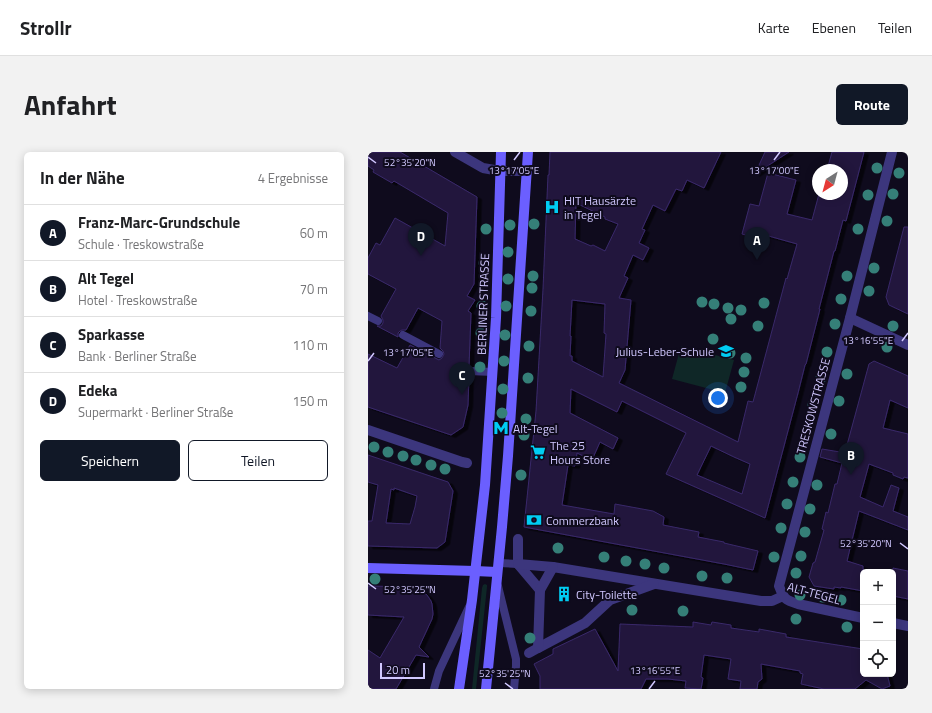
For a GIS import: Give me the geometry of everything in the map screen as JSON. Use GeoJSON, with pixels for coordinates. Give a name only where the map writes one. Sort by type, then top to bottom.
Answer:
{"type":"FeatureCollection","features":[{"type":"Feature","properties":{"kind":"main road","name":"BERLINER STRASSE"},"geometry":{"type":"LineString","coordinates":[[459,689],[472,600],[484,492],[496,318],[501,152]]}},
{"type":"Feature","properties":{"kind":"main road"},"geometry":{"type":"LineString","coordinates":[[486,689],[508,456],[528,152]]}},
{"type":"Feature","properties":{"kind":"main road"},"geometry":{"type":"LineString","coordinates":[[368,568],[498,572]]}},
{"type":"Feature","properties":{"kind":"street"},"geometry":{"type":"LineString","coordinates":[[455,152],[483,168],[500,171],[527,171]]}},
{"type":"Feature","properties":{"kind":"street","name":"TRESKOWSTRASSE"},"geometry":{"type":"LineString","coordinates":[[783,596],[779,586],[892,152]]}},
{"type":"Feature","properties":{"kind":"street"},"geometry":{"type":"LineString","coordinates":[[850,318],[908,344]]}},
{"type":"Feature","properties":{"kind":"street"},"geometry":{"type":"LineString","coordinates":[[368,430],[467,463]]}},
{"type":"Feature","properties":{"kind":"street"},"geometry":{"type":"LineString","coordinates":[[518,539],[518,564],[540,590]]}},
{"type":"Feature","properties":{"kind":"street","name":"ALT-TEGEL"},"geometry":{"type":"LineString","coordinates":[[518,564],[553,567],[761,601],[772,601],[783,596],[788,601],[798,604],[860,617]]}},
{"type":"Feature","properties":{"kind":"street"},"geometry":{"type":"LineString","coordinates":[[553,567],[540,590],[533,650],[586,623],[610,600],[655,584]]}},
{"type":"Feature","properties":{"kind":"street"},"geometry":{"type":"LineString","coordinates":[[896,624],[908,626]]}},
{"type":"Feature","properties":{"kind":"lane"},"geometry":{"type":"LineString","coordinates":[[368,316],[378,321]]}},
{"type":"Feature","properties":{"kind":"lane"},"geometry":{"type":"LineString","coordinates":[[403,335],[439,354]]}},
{"type":"Feature","properties":{"kind":"lane"},"geometry":{"type":"LineString","coordinates":[[469,371],[493,372]]}},
{"type":"Feature","properties":{"kind":"lane","name":"ALT-TEGEL"},"geometry":{"type":"LineString","coordinates":[[498,572],[518,564]]}},
{"type":"Feature","properties":{"kind":"lane"},"geometry":{"type":"LineString","coordinates":[[498,572],[516,658],[514,689]]}},
{"type":"Feature","properties":{"kind":"lane","name":"BERLINER STRASSE"},"geometry":{"type":"LineString","coordinates":[[434,689],[439,671],[472,600]]}},
{"type":"Feature","properties":{"kind":"green space"},"geometry":{"type":"Polygon","coordinates":[[[681,346],[734,360],[725,393],[672,379],[681,346]]]}},
{"type":"Feature","properties":{"kind":"green space"},"geometry":{"type":"Polygon","coordinates":[[[485,584],[487,587],[476,689],[472,689],[482,588],[485,584]]]}},
{"type":"Feature","properties":{"kind":"building"},"geometry":{"type":"Polygon","coordinates":[[[368,152],[400,152],[477,197],[474,284],[467,296],[475,300],[468,311],[471,313],[469,366],[466,366],[464,370],[464,374],[469,376],[468,405],[463,427],[451,435],[368,407],[368,354],[397,368],[410,345],[439,360],[444,354],[440,348],[442,321],[418,308],[406,330],[400,331],[398,333],[398,337],[377,326],[381,326],[383,323],[381,316],[396,289],[368,274],[368,258],[376,243],[380,245],[395,218],[445,246],[448,213],[394,181],[392,183],[373,172],[374,170],[368,166],[368,152]]]}},
{"type":"Feature","properties":{"kind":"building"},"geometry":{"type":"Polygon","coordinates":[[[550,152],[721,152],[704,188],[687,180],[682,191],[676,189],[665,211],[653,205],[642,229],[645,230],[639,243],[649,248],[643,260],[633,255],[624,276],[628,278],[619,298],[631,300],[625,370],[619,383],[738,442],[748,401],[753,402],[786,278],[787,279],[797,244],[765,235],[764,240],[742,234],[750,204],[759,206],[768,173],[796,180],[787,214],[812,220],[817,200],[848,200],[848,164],[829,164],[832,152],[864,152],[846,221],[843,220],[834,251],[765,518],[666,474],[686,433],[622,401],[617,412],[571,389],[570,413],[618,438],[613,449],[600,442],[592,460],[577,453],[575,466],[568,465],[562,505],[614,514],[615,504],[653,511],[664,517],[663,525],[699,532],[698,537],[758,551],[753,570],[524,527],[536,411],[550,152]],[[576,203],[575,239],[605,251],[618,224],[605,219],[605,217],[576,203]],[[572,300],[570,356],[572,356],[572,361],[603,377],[606,334],[604,333],[605,304],[572,300]],[[711,446],[697,475],[742,494],[750,464],[711,446]]]}},
{"type":"Feature","properties":{"kind":"building"},"geometry":{"type":"Polygon","coordinates":[[[765,152],[789,152],[755,174],[765,152]]]}},
{"type":"Feature","properties":{"kind":"building"},"geometry":{"type":"Polygon","coordinates":[[[904,227],[908,227],[908,314],[889,305],[886,297],[904,227]]]}},
{"type":"Feature","properties":{"kind":"building"},"geometry":{"type":"Polygon","coordinates":[[[874,361],[908,376],[908,408],[890,400],[883,428],[908,434],[908,478],[904,477],[903,479],[893,475],[893,473],[869,464],[860,497],[883,507],[891,485],[899,488],[893,511],[908,517],[908,530],[859,511],[847,561],[863,566],[863,569],[860,569],[860,590],[841,587],[834,587],[834,589],[814,586],[809,577],[824,530],[822,529],[826,512],[828,513],[842,463],[820,457],[822,449],[846,453],[869,364],[874,361]]]}},
{"type":"Feature","properties":{"kind":"building"},"geometry":{"type":"Polygon","coordinates":[[[368,455],[448,482],[453,491],[445,542],[437,548],[368,546],[368,521],[372,521],[378,485],[368,482],[368,455]],[[394,488],[394,490],[391,489],[386,523],[410,524],[417,496],[394,488]]]}},
{"type":"Feature","properties":{"kind":"building"},"geometry":{"type":"Polygon","coordinates":[[[893,568],[908,571],[908,599],[896,597],[896,569],[893,568]]]}},
{"type":"Feature","properties":{"kind":"building"},"geometry":{"type":"Polygon","coordinates":[[[368,586],[415,587],[427,595],[432,604],[432,619],[419,647],[429,657],[416,655],[396,689],[368,689],[368,650],[380,658],[404,617],[368,615],[368,586]]]}},
{"type":"Feature","properties":{"kind":"building"},"geometry":{"type":"Polygon","coordinates":[[[693,622],[711,625],[712,622],[731,625],[731,628],[759,632],[759,629],[786,634],[786,637],[860,649],[860,677],[888,677],[890,686],[882,689],[866,680],[855,689],[824,689],[801,684],[803,674],[800,673],[800,671],[761,664],[762,679],[758,682],[757,689],[740,689],[741,681],[728,679],[731,659],[704,655],[701,689],[685,688],[686,681],[646,679],[641,689],[540,689],[540,676],[534,664],[553,654],[553,649],[595,629],[618,671],[620,624],[693,627],[693,622]]]}},
{"type":"Feature","properties":{"kind":"place","name":"HIT Hausärzte in Tegel"},"geometry":{"type":"Point","coordinates":[552,207]}},
{"type":"Feature","properties":{"kind":"place","name":"Edeka"},"geometry":{"type":"Point","coordinates":[421,256]}},
{"type":"Feature","properties":{"kind":"place","name":"Franz-Marc-Grundschule"},"geometry":{"type":"Point","coordinates":[757,260]}},
{"type":"Feature","properties":{"kind":"place","name":"Julius-Leber-Schule"},"geometry":{"type":"Point","coordinates":[726,351]}},
{"type":"Feature","properties":{"kind":"place","name":"Sparkasse"},"geometry":{"type":"Point","coordinates":[462,395]}},
{"type":"Feature","properties":{"kind":"place","name":"Alt-Tegel"},"geometry":{"type":"Point","coordinates":[501,428]}},
{"type":"Feature","properties":{"kind":"place","name":"The 25 Hours Store"},"geometry":{"type":"Point","coordinates":[538,452]}},
{"type":"Feature","properties":{"kind":"place","name":"Alt Tegel"},"geometry":{"type":"Point","coordinates":[851,475]}},
{"type":"Feature","properties":{"kind":"place","name":"Commerzbank"},"geometry":{"type":"Point","coordinates":[534,520]}},
{"type":"Feature","properties":{"kind":"place","name":"City-Toilette"},"geometry":{"type":"Point","coordinates":[564,594]}}]}
